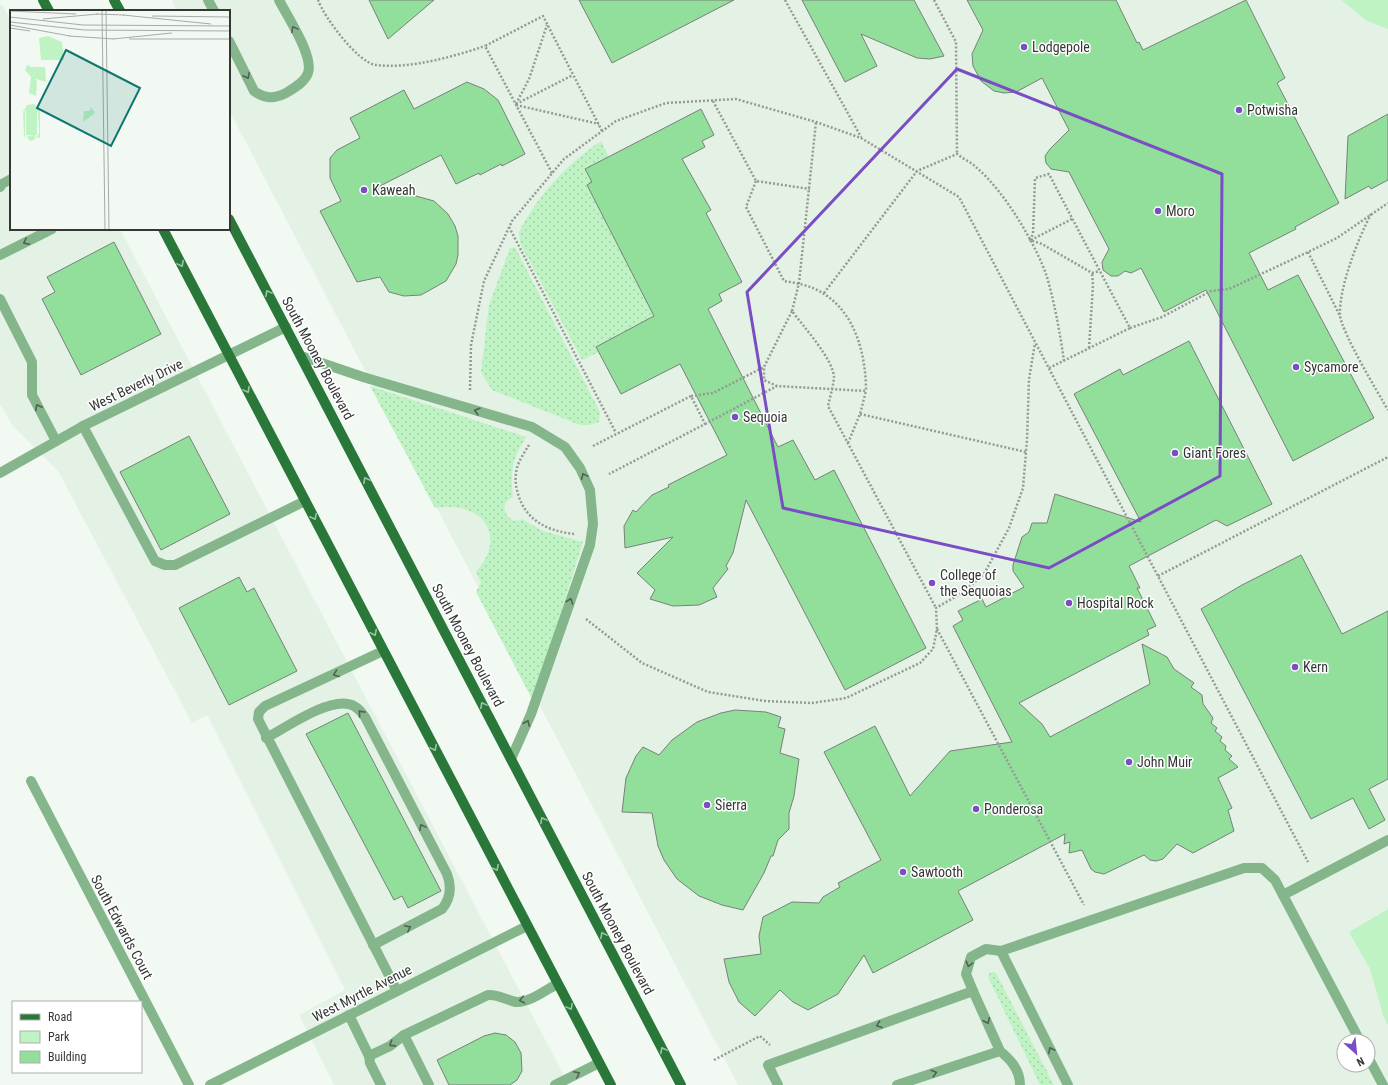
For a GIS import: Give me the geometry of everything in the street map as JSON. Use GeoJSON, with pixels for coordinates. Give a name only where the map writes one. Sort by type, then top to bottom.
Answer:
{"type":"FeatureCollection","features":[{"type":"Feature","properties":{"kind":"main road"},"geometry":{"type":"LineString","coordinates":[[43,0],[48,10]]}},
{"type":"Feature","properties":{"kind":"main road"},"geometry":{"type":"LineString","coordinates":[[114,0],[119,10]]}},
{"type":"Feature","properties":{"kind":"main road","name":"South Mooney Boulevard"},"geometry":{"type":"LineString","coordinates":[[230,221],[682,1085]]}},
{"type":"Feature","properties":{"kind":"main road"},"geometry":{"type":"LineString","coordinates":[[164,230],[611,1085]]}},
{"type":"Feature","properties":{"kind":"street"},"geometry":{"type":"LineString","coordinates":[[208,0],[213,10]]}},
{"type":"Feature","properties":{"kind":"street"},"geometry":{"type":"LineString","coordinates":[[230,43],[254,91],[262,97],[273,98],[286,93],[305,81],[309,72],[308,56],[278,0]]}},
{"type":"Feature","properties":{"kind":"street"},"geometry":{"type":"LineString","coordinates":[[0,187],[2,184],[10,180]]}},
{"type":"Feature","properties":{"kind":"street"},"geometry":{"type":"LineString","coordinates":[[0,255],[50,230]]}},
{"type":"Feature","properties":{"kind":"street"},"geometry":{"type":"LineString","coordinates":[[0,298],[32,362],[32,395],[56,441]]}},
{"type":"Feature","properties":{"kind":"street","name":"West Beverly Drive"},"geometry":{"type":"LineString","coordinates":[[0,473],[83,426],[286,328]]}},
{"type":"Feature","properties":{"kind":"street"},"geometry":{"type":"LineString","coordinates":[[301,356],[363,377],[532,427],[565,447],[580,468],[590,490],[593,524],[591,537],[531,714],[511,759]]}},
{"type":"Feature","properties":{"kind":"street"},"geometry":{"type":"LineString","coordinates":[[83,426],[155,561],[165,565],[175,565],[305,501]]}},
{"type":"Feature","properties":{"kind":"street"},"geometry":{"type":"LineString","coordinates":[[383,651],[339,673],[312,683],[265,706],[260,712],[258,719],[266,738],[397,991]]}},
{"type":"Feature","properties":{"kind":"street"},"geometry":{"type":"LineString","coordinates":[[266,738],[324,707],[340,704],[349,704],[355,707],[365,717],[447,874],[451,889],[446,904],[442,909],[373,945]]}},
{"type":"Feature","properties":{"kind":"street","name":"South Edwards Court"},"geometry":{"type":"LineString","coordinates":[[31,782],[189,1085]]}},
{"type":"Feature","properties":{"kind":"street"},"geometry":{"type":"LineString","coordinates":[[1283,895],[1388,840]]}},
{"type":"Feature","properties":{"kind":"street"},"geometry":{"type":"LineString","coordinates":[[1020,1085],[1020,1078],[1012,1062],[1000,1051],[966,974],[971,957],[986,949],[1001,951],[1244,868],[1262,868],[1275,880],[1356,1033]]}},
{"type":"Feature","properties":{"kind":"street","name":"West Myrtle Avenue"},"geometry":{"type":"LineString","coordinates":[[210,1085],[527,926]]}},
{"type":"Feature","properties":{"kind":"street"},"geometry":{"type":"LineString","coordinates":[[1001,951],[1068,1085]]}},
{"type":"Feature","properties":{"kind":"street"},"geometry":{"type":"LineString","coordinates":[[370,1059],[404,1035],[488,995],[495,994],[515,1002],[522,1002],[558,984]]}},
{"type":"Feature","properties":{"kind":"street"},"geometry":{"type":"LineString","coordinates":[[778,1085],[768,1065],[973,991]]}},
{"type":"Feature","properties":{"kind":"street"},"geometry":{"type":"LineString","coordinates":[[349,1016],[381,1085]]}},
{"type":"Feature","properties":{"kind":"street"},"geometry":{"type":"LineString","coordinates":[[404,1035],[429,1085]]}},
{"type":"Feature","properties":{"kind":"street"},"geometry":{"type":"LineString","coordinates":[[897,1085],[1000,1051]]}},
{"type":"Feature","properties":{"kind":"street"},"geometry":{"type":"LineString","coordinates":[[555,1085],[599,1063]]}},
{"type":"Feature","properties":{"kind":"street"},"geometry":{"type":"LineString","coordinates":[[1376,1072],[1383,1085]]}},
{"type":"Feature","properties":{"kind":"path"},"geometry":{"type":"LineString","coordinates":[[318,0],[321,10],[350,48],[374,65],[406,64],[447,59],[485,46],[543,16],[602,131]]}},
{"type":"Feature","properties":{"kind":"path"},"geometry":{"type":"LineString","coordinates":[[785,0],[861,138]]}},
{"type":"Feature","properties":{"kind":"path"},"geometry":{"type":"LineString","coordinates":[[934,0],[956,42],[957,154]]}},
{"type":"Feature","properties":{"kind":"path"},"geometry":{"type":"LineString","coordinates":[[516,105],[529,79],[547,25]]}},
{"type":"Feature","properties":{"kind":"path"},"geometry":{"type":"LineString","coordinates":[[485,46],[552,173]]}},
{"type":"Feature","properties":{"kind":"path"},"geometry":{"type":"LineString","coordinates":[[516,105],[573,75]]}},
{"type":"Feature","properties":{"kind":"path"},"geometry":{"type":"LineString","coordinates":[[470,390],[471,345],[484,281],[509,227],[564,159],[616,121],[666,103],[736,99],[816,122],[861,138],[959,197],[1316,878]]}},
{"type":"Feature","properties":{"kind":"path"},"geometry":{"type":"LineString","coordinates":[[713,101],[756,181],[746,207],[784,281],[799,283],[824,293],[841,309],[856,334],[864,357],[866,391],[860,414],[848,443]]}},
{"type":"Feature","properties":{"kind":"path"},"geometry":{"type":"LineString","coordinates":[[516,105],[599,124]]}},
{"type":"Feature","properties":{"kind":"path"},"geometry":{"type":"LineString","coordinates":[[816,122],[799,283],[792,311],[764,367],[764,380],[777,386],[866,391]]}},
{"type":"Feature","properties":{"kind":"path"},"geometry":{"type":"LineString","coordinates":[[824,293],[917,171],[957,154]]}},
{"type":"Feature","properties":{"kind":"path"},"geometry":{"type":"LineString","coordinates":[[957,154],[977,168],[996,189],[1014,213],[1030,240],[1046,276],[1056,312],[1064,361]]}},
{"type":"Feature","properties":{"kind":"path"},"geometry":{"type":"LineString","coordinates":[[1030,240],[1033,234],[1035,178],[1049,174],[1130,328]]}},
{"type":"Feature","properties":{"kind":"path"},"geometry":{"type":"LineString","coordinates":[[756,181],[810,189]]}},
{"type":"Feature","properties":{"kind":"path"},"geometry":{"type":"LineString","coordinates":[[1049,368],[1130,328],[1162,317],[1211,291],[1229,289],[1308,252],[1336,238],[1388,204]]}},
{"type":"Feature","properties":{"kind":"path"},"geometry":{"type":"LineString","coordinates":[[1340,317],[1342,297],[1349,271],[1360,235],[1371,214]]}},
{"type":"Feature","properties":{"kind":"path"},"geometry":{"type":"LineString","coordinates":[[1030,240],[1072,219]]}},
{"type":"Feature","properties":{"kind":"path"},"geometry":{"type":"LineString","coordinates":[[509,227],[616,433]]}},
{"type":"Feature","properties":{"kind":"path"},"geometry":{"type":"LineString","coordinates":[[1030,240],[1042,244],[1092,273],[1100,271]]}},
{"type":"Feature","properties":{"kind":"path"},"geometry":{"type":"LineString","coordinates":[[1308,252],[1340,317],[1348,338],[1388,410]]}},
{"type":"Feature","properties":{"kind":"path"},"geometry":{"type":"LineString","coordinates":[[1089,348],[1094,285],[1092,273]]}},
{"type":"Feature","properties":{"kind":"path"},"geometry":{"type":"LineString","coordinates":[[586,619],[642,663],[708,692],[765,701],[812,703],[846,698],[920,663],[933,649],[937,630],[936,608],[828,406],[834,377],[824,353],[792,311]]}},
{"type":"Feature","properties":{"kind":"path"},"geometry":{"type":"LineString","coordinates":[[936,608],[962,593],[984,574],[1009,528],[1023,488],[1029,378],[1035,342]]}},
{"type":"Feature","properties":{"kind":"path"},"geometry":{"type":"LineString","coordinates":[[593,446],[690,396],[713,393],[764,367]]}},
{"type":"Feature","properties":{"kind":"path"},"geometry":{"type":"LineString","coordinates":[[609,474],[777,386]]}},
{"type":"Feature","properties":{"kind":"path"},"geometry":{"type":"LineString","coordinates":[[690,396],[705,424]]}},
{"type":"Feature","properties":{"kind":"path"},"geometry":{"type":"LineString","coordinates":[[860,414],[1026,452]]}},
{"type":"Feature","properties":{"kind":"path"},"geometry":{"type":"LineString","coordinates":[[539,432],[523,456],[516,472],[516,485],[520,500],[527,514],[536,522],[550,530],[591,537]]}},
{"type":"Feature","properties":{"kind":"path"},"geometry":{"type":"LineString","coordinates":[[1158,576],[1388,457]]}},
{"type":"Feature","properties":{"kind":"path"},"geometry":{"type":"LineString","coordinates":[[937,630],[1092,920]]}},
{"type":"Feature","properties":{"kind":"path"},"geometry":{"type":"LineString","coordinates":[[714,1060],[760,1036],[784,1059]]}},
{"type":"Feature","properties":{"kind":"highlighted area"},"geometry":{"type":"Polygon","coordinates":[[[957,69],[1222,174],[1220,476],[1049,568],[783,508],[747,292],[957,69]]]}},
{"type":"Feature","properties":{"kind":"shaded area","name":"College of the Sequoias"},"geometry":{"type":"Polygon","coordinates":[[[172,0],[1388,0],[1388,1085],[738,1085],[230,112],[230,10],[177,10],[172,0]]]}},
{"type":"Feature","properties":{"kind":"shaded area"},"geometry":{"type":"Polygon","coordinates":[[[0,5],[3,6],[10,19],[10,230],[121,230],[569,1085],[334,1085],[299,1015],[345,990],[207,715],[192,723],[58,471],[12,425],[0,404],[0,5]]]}},
{"type":"Feature","properties":{"kind":"green space"},"geometry":{"type":"Polygon","coordinates":[[[1341,0],[1388,0],[1388,29],[1367,21],[1341,0]]]}},
{"type":"Feature","properties":{"kind":"green space"},"geometry":{"type":"Polygon","coordinates":[[[601,141],[609,157],[585,169],[592,182],[587,185],[654,316],[596,347],[599,352],[582,360],[520,243],[519,232],[535,205],[554,181],[588,150],[601,141]]]}},
{"type":"Feature","properties":{"kind":"green space"},"geometry":{"type":"Polygon","coordinates":[[[515,247],[600,412],[599,422],[589,425],[580,425],[492,390],[481,372],[489,305],[510,248],[515,247]]]}},
{"type":"Feature","properties":{"kind":"green space"},"geometry":{"type":"Polygon","coordinates":[[[370,386],[526,437],[513,466],[513,497],[506,502],[504,509],[507,516],[514,521],[522,519],[543,531],[583,542],[533,701],[476,592],[481,582],[476,572],[489,550],[490,538],[488,528],[483,520],[476,514],[466,510],[456,507],[435,508],[370,386]]]}},
{"type":"Feature","properties":{"kind":"green space"},"geometry":{"type":"Polygon","coordinates":[[[1388,909],[1388,1025],[1383,1015],[1370,969],[1349,932],[1388,909]]]}},
{"type":"Feature","properties":{"kind":"green space"},"geometry":{"type":"Polygon","coordinates":[[[991,972],[995,972],[997,975],[1054,1085],[1040,1085],[989,979],[988,975],[991,972]]]}},
{"type":"Feature","properties":{"kind":"building"},"geometry":{"type":"Polygon","coordinates":[[[369,0],[434,0],[388,39],[369,0]]]}},
{"type":"Feature","properties":{"kind":"building"},"geometry":{"type":"Polygon","coordinates":[[[579,0],[734,0],[612,63],[579,0]]]}},
{"type":"Feature","properties":{"kind":"building"},"geometry":{"type":"Polygon","coordinates":[[[802,0],[914,0],[944,56],[930,59],[917,58],[861,34],[877,66],[845,82],[802,0]]]}},
{"type":"Feature","properties":{"kind":"building"},"geometry":{"type":"Polygon","coordinates":[[[967,0],[1116,0],[1137,43],[1139,42],[1143,50],[1246,0],[1285,78],[1277,83],[1339,203],[1295,227],[1296,229],[1249,253],[1268,290],[1298,275],[1374,418],[1293,461],[1206,290],[1164,312],[1141,268],[1131,273],[1125,271],[1118,276],[1111,276],[1103,270],[1102,262],[1109,249],[1069,172],[1051,169],[1046,163],[1045,156],[1069,130],[1042,78],[1016,92],[1004,93],[994,91],[981,81],[973,66],[972,54],[983,30],[967,0]]]}},
{"type":"Feature","properties":{"kind":"building","name":"Kaweah"},"geometry":{"type":"Polygon","coordinates":[[[467,82],[484,89],[498,100],[525,154],[502,166],[501,164],[480,175],[479,173],[456,184],[441,155],[380,186],[434,201],[448,214],[455,226],[458,236],[458,255],[456,264],[446,281],[421,295],[404,296],[389,292],[380,277],[357,282],[320,211],[341,201],[330,178],[330,158],[337,150],[360,138],[350,118],[404,90],[414,109],[467,82]]]}},
{"type":"Feature","properties":{"kind":"building","name":"Sequoia"},"geometry":{"type":"Polygon","coordinates":[[[701,109],[714,135],[702,141],[705,147],[682,159],[711,210],[706,213],[742,282],[719,294],[722,301],[708,309],[778,447],[793,440],[815,480],[834,470],[926,648],[845,690],[746,500],[733,553],[726,566],[728,569],[713,588],[717,597],[699,605],[673,606],[650,599],[655,590],[637,573],[673,537],[625,548],[624,526],[633,510],[636,512],[652,495],[669,487],[668,485],[727,455],[680,364],[621,394],[596,347],[654,316],[587,185],[592,182],[585,169],[701,109]]]}},
{"type":"Feature","properties":{"kind":"building"},"geometry":{"type":"Polygon","coordinates":[[[1388,114],[1388,180],[1371,189],[1369,186],[1345,199],[1348,136],[1388,114]]]}},
{"type":"Feature","properties":{"kind":"building"},"geometry":{"type":"Polygon","coordinates":[[[114,242],[161,334],[81,375],[42,299],[55,292],[47,277],[114,242]]]}},
{"type":"Feature","properties":{"kind":"building"},"geometry":{"type":"Polygon","coordinates":[[[1189,341],[1272,504],[1227,526],[1216,520],[1129,566],[1140,588],[1137,588],[1156,626],[1147,630],[1149,635],[1019,703],[1042,724],[1050,737],[1150,684],[1142,644],[1167,657],[1174,669],[1194,683],[1191,687],[1202,695],[1203,704],[1213,718],[1211,723],[1217,728],[1215,731],[1222,737],[1220,741],[1226,746],[1225,750],[1232,756],[1229,759],[1238,767],[1218,778],[1232,808],[1228,810],[1234,831],[1193,853],[1177,844],[1163,859],[1156,861],[1150,860],[1144,855],[1104,874],[1095,872],[1091,869],[1082,850],[1069,853],[1070,842],[1064,844],[1065,834],[958,891],[973,920],[873,973],[864,955],[838,994],[808,1010],[793,1002],[780,990],[755,1016],[739,1002],[729,982],[724,959],[761,954],[759,936],[763,917],[792,902],[819,903],[823,897],[840,887],[838,883],[881,860],[824,752],[875,726],[910,796],[950,751],[1012,742],[953,626],[963,620],[958,611],[982,599],[986,607],[1024,587],[1013,571],[1013,565],[1022,537],[1029,532],[1032,523],[1047,523],[1055,494],[1141,522],[1074,394],[1120,369],[1123,375],[1189,341]]]}},
{"type":"Feature","properties":{"kind":"building"},"geometry":{"type":"Polygon","coordinates":[[[189,436],[230,514],[161,550],[120,472],[189,436]]]}},
{"type":"Feature","properties":{"kind":"building","name":"Kern"},"geometry":{"type":"Polygon","coordinates":[[[1301,555],[1342,634],[1388,611],[1388,779],[1369,789],[1385,820],[1369,829],[1353,798],[1311,819],[1201,609],[1242,585],[1301,555]]]}},
{"type":"Feature","properties":{"kind":"building"},"geometry":{"type":"Polygon","coordinates":[[[239,577],[247,592],[254,588],[297,671],[229,705],[179,608],[239,577]]]}},
{"type":"Feature","properties":{"kind":"building","name":"Sierra"},"geometry":{"type":"Polygon","coordinates":[[[735,710],[766,712],[781,717],[778,727],[785,729],[780,753],[799,759],[794,796],[789,813],[789,829],[778,840],[773,856],[771,856],[764,873],[743,910],[722,905],[699,896],[677,879],[664,860],[658,846],[652,813],[622,812],[626,778],[636,756],[643,747],[659,755],[672,740],[697,722],[721,713],[735,710]]]}},
{"type":"Feature","properties":{"kind":"building"},"geometry":{"type":"Polygon","coordinates":[[[348,713],[441,891],[408,908],[402,896],[394,900],[306,734],[348,713]]]}},
{"type":"Feature","properties":{"kind":"building"},"geometry":{"type":"Polygon","coordinates":[[[495,1033],[506,1035],[515,1042],[521,1053],[522,1071],[517,1080],[510,1085],[449,1085],[437,1060],[484,1036],[495,1033]]]}},
{"type":"Feature","properties":{"kind":"place","name":"Lodgepole"},"geometry":{"type":"Point","coordinates":[1024,47]}},
{"type":"Feature","properties":{"kind":"place","name":"Potwisha"},"geometry":{"type":"Point","coordinates":[1239,110]}},
{"type":"Feature","properties":{"kind":"place","name":"Kaweah"},"geometry":{"type":"Point","coordinates":[364,190]}},
{"type":"Feature","properties":{"kind":"place","name":"Moro"},"geometry":{"type":"Point","coordinates":[1158,211]}},
{"type":"Feature","properties":{"kind":"place","name":"Sycamore"},"geometry":{"type":"Point","coordinates":[1296,367]}},
{"type":"Feature","properties":{"kind":"place","name":"Sequoia"},"geometry":{"type":"Point","coordinates":[735,417]}},
{"type":"Feature","properties":{"kind":"place","name":"Giant Fores"},"geometry":{"type":"Point","coordinates":[1175,453]}},
{"type":"Feature","properties":{"kind":"place","name":"College of the Sequoias"},"geometry":{"type":"Point","coordinates":[932,583]}},
{"type":"Feature","properties":{"kind":"place","name":"Hospital Rock"},"geometry":{"type":"Point","coordinates":[1069,603]}},
{"type":"Feature","properties":{"kind":"place","name":"Kern"},"geometry":{"type":"Point","coordinates":[1295,667]}},
{"type":"Feature","properties":{"kind":"place","name":"John Muir"},"geometry":{"type":"Point","coordinates":[1129,762]}},
{"type":"Feature","properties":{"kind":"place","name":"Sierra"},"geometry":{"type":"Point","coordinates":[707,805]}},
{"type":"Feature","properties":{"kind":"place","name":"Ponderosa"},"geometry":{"type":"Point","coordinates":[976,809]}},
{"type":"Feature","properties":{"kind":"place","name":"Sawtooth"},"geometry":{"type":"Point","coordinates":[903,872]}}]}
